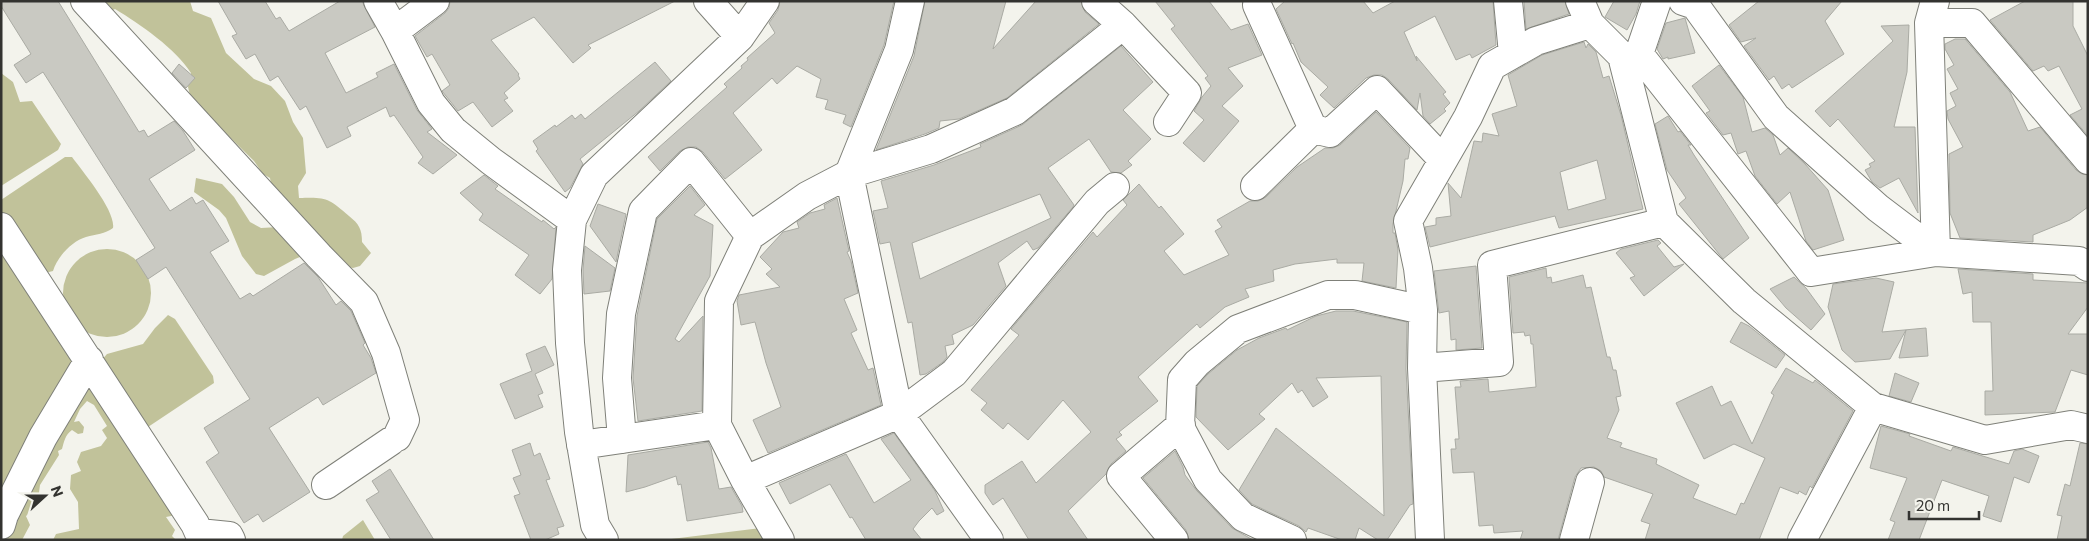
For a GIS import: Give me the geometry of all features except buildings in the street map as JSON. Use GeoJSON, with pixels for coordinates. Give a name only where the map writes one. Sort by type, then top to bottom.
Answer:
{"type":"FeatureCollection","features":[{"type":"Feature","properties":{"kind":"street"},"geometry":{"type":"LineString","coordinates":[[85,1],[364,302],[386,353],[405,420],[394,439],[326,485]]}},
{"type":"Feature","properties":{"kind":"street"},"geometry":{"type":"LineString","coordinates":[[378,1],[431,103],[453,130],[491,161],[572,220]]}},
{"type":"Feature","properties":{"kind":"street"},"geometry":{"type":"LineString","coordinates":[[395,31],[435,1]]}},
{"type":"Feature","properties":{"kind":"street"},"geometry":{"type":"LineString","coordinates":[[708,1],[740,37]]}},
{"type":"Feature","properties":{"kind":"street"},"geometry":{"type":"LineString","coordinates":[[604,540],[595,525],[581,445],[570,343],[567,270],[572,220],[594,175],[740,37],[764,1]]}},
{"type":"Feature","properties":{"kind":"street"},"geometry":{"type":"LineString","coordinates":[[910,1],[898,50],[849,174],[899,414],[989,540]]}},
{"type":"Feature","properties":{"kind":"street"},"geometry":{"type":"LineString","coordinates":[[1096,1],[1123,25],[1187,93],[1168,122]]}},
{"type":"Feature","properties":{"kind":"street"},"geometry":{"type":"LineString","coordinates":[[1508,1],[1513,54]]}},
{"type":"Feature","properties":{"kind":"street"},"geometry":{"type":"LineString","coordinates":[[1657,1],[1631,55],[1664,222],[1744,301],[1873,407],[1985,440],[2071,425],[2088,429]]}},
{"type":"Feature","properties":{"kind":"street"},"geometry":{"type":"LineString","coordinates":[[1683,1],[1695,5],[1776,117],[1878,208],[1936,252]]}},
{"type":"Feature","properties":{"kind":"street"},"geometry":{"type":"LineString","coordinates":[[1257,3],[1313,129]]}},
{"type":"Feature","properties":{"kind":"street"},"geometry":{"type":"LineString","coordinates":[[1936,252],[1932,12],[1972,23],[2088,160]]}},
{"type":"Feature","properties":{"kind":"street"},"geometry":{"type":"LineString","coordinates":[[1430,540],[1422,368],[1423,310],[1418,268],[1408,221],[1468,117],[1492,66],[1585,13],[1631,55],[1811,272],[1936,252],[2079,261],[2088,267]]}},
{"type":"Feature","properties":{"kind":"street"},"geometry":{"type":"LineString","coordinates":[[780,540],[745,480],[717,425],[719,301],[750,236],[807,196],[849,174],[932,149],[1015,111],[1123,25]]}},
{"type":"Feature","properties":{"kind":"street"},"geometry":{"type":"LineString","coordinates":[[1313,129],[1330,133],[1377,90],[1444,160]]}},
{"type":"Feature","properties":{"kind":"street"},"geometry":{"type":"LineString","coordinates":[[1255,186],[1313,129]]}},
{"type":"Feature","properties":{"kind":"street"},"geometry":{"type":"LineString","coordinates":[[622,439],[617,378],[621,314],[643,211],[692,162],[750,236]]}},
{"type":"Feature","properties":{"kind":"street"},"geometry":{"type":"LineString","coordinates":[[745,480],[899,414],[954,373],[1097,202],[1116,187]]}},
{"type":"Feature","properties":{"kind":"street"},"geometry":{"type":"LineString","coordinates":[[1422,368],[1499,362],[1492,265],[1664,222]]}},
{"type":"Feature","properties":{"kind":"street"},"geometry":{"type":"LineString","coordinates":[[1,227],[89,360],[186,532],[228,536],[231,540]]}},
{"type":"Feature","properties":{"kind":"street"},"geometry":{"type":"LineString","coordinates":[[1292,540],[1243,516],[1208,480],[1180,427],[1182,380],[1197,364],[1238,329],[1328,295],[1355,295],[1423,310]]}},
{"type":"Feature","properties":{"kind":"street"},"geometry":{"type":"LineString","coordinates":[[1,525],[43,437],[89,360]]}},
{"type":"Feature","properties":{"kind":"street"},"geometry":{"type":"LineString","coordinates":[[1802,540],[1873,407]]}},
{"type":"Feature","properties":{"kind":"street"},"geometry":{"type":"LineString","coordinates":[[581,445],[717,425]]}},
{"type":"Feature","properties":{"kind":"street"},"geometry":{"type":"LineString","coordinates":[[1174,540],[1121,476],[1181,425]]}},
{"type":"Feature","properties":{"kind":"street"},"geometry":{"type":"LineString","coordinates":[[1574,540],[1590,482]]}},
{"type":"Feature","properties":{"kind":"green space"},"geometry":{"type":"Polygon","coordinates":[[[72,1],[190,1],[193,11],[211,18],[226,53],[254,79],[271,86],[285,101],[293,122],[303,138],[306,173],[298,186],[299,198],[327,200],[336,205],[355,222],[361,230],[362,242],[371,253],[360,266],[353,268],[325,262],[317,250],[295,259],[264,276],[256,274],[242,256],[226,218],[219,210],[194,192],[196,178],[222,184],[234,197],[250,222],[261,228],[279,227],[270,178],[263,174],[254,161],[191,99],[188,87],[191,73],[167,46],[115,9],[100,16],[72,1]]]}},
{"type":"Feature","properties":{"kind":"green space"},"geometry":{"type":"Polygon","coordinates":[[[1,73],[13,82],[20,102],[32,101],[61,144],[58,150],[1,186],[1,73]]]}},
{"type":"Feature","properties":{"kind":"green space"},"geometry":{"type":"Polygon","coordinates":[[[65,157],[72,157],[98,192],[113,221],[113,228],[107,232],[86,237],[76,242],[62,255],[53,271],[45,273],[1,214],[1,200],[65,157]]]}},
{"type":"Feature","properties":{"kind":"green space"},"geometry":{"type":"Polygon","coordinates":[[[1,236],[76,362],[1,523],[1,236]]]}},
{"type":"Feature","properties":{"kind":"green space"},"geometry":{"type":"Polygon","coordinates":[[[107,249],[124,252],[138,262],[148,276],[151,293],[148,310],[138,324],[124,334],[107,337],[90,334],[76,324],[66,310],[63,293],[66,276],[76,262],[90,252],[107,249]]]}},
{"type":"Feature","properties":{"kind":"green space"},"geometry":{"type":"Polygon","coordinates":[[[168,315],[175,319],[213,376],[214,383],[148,427],[141,424],[99,363],[107,354],[143,344],[168,315]]]}},
{"type":"Feature","properties":{"kind":"green space"},"geometry":{"type":"Polygon","coordinates":[[[76,384],[96,386],[176,515],[166,517],[175,530],[172,536],[176,540],[53,540],[56,534],[79,529],[78,502],[70,489],[71,475],[81,471],[77,462],[81,452],[101,446],[107,438],[102,430],[107,426],[94,405],[87,401],[80,409],[74,422],[79,421],[84,427],[83,433],[78,434],[72,430],[66,436],[62,449],[58,451],[59,455],[40,485],[37,507],[26,516],[30,525],[22,540],[1,540],[6,535],[76,384]]]}},
{"type":"Feature","properties":{"kind":"green space"},"geometry":{"type":"Polygon","coordinates":[[[363,520],[375,540],[342,540],[343,536],[363,520]]]}},
{"type":"Feature","properties":{"kind":"green space"},"geometry":{"type":"Polygon","coordinates":[[[761,528],[768,540],[663,540],[761,528]]]}}]}
